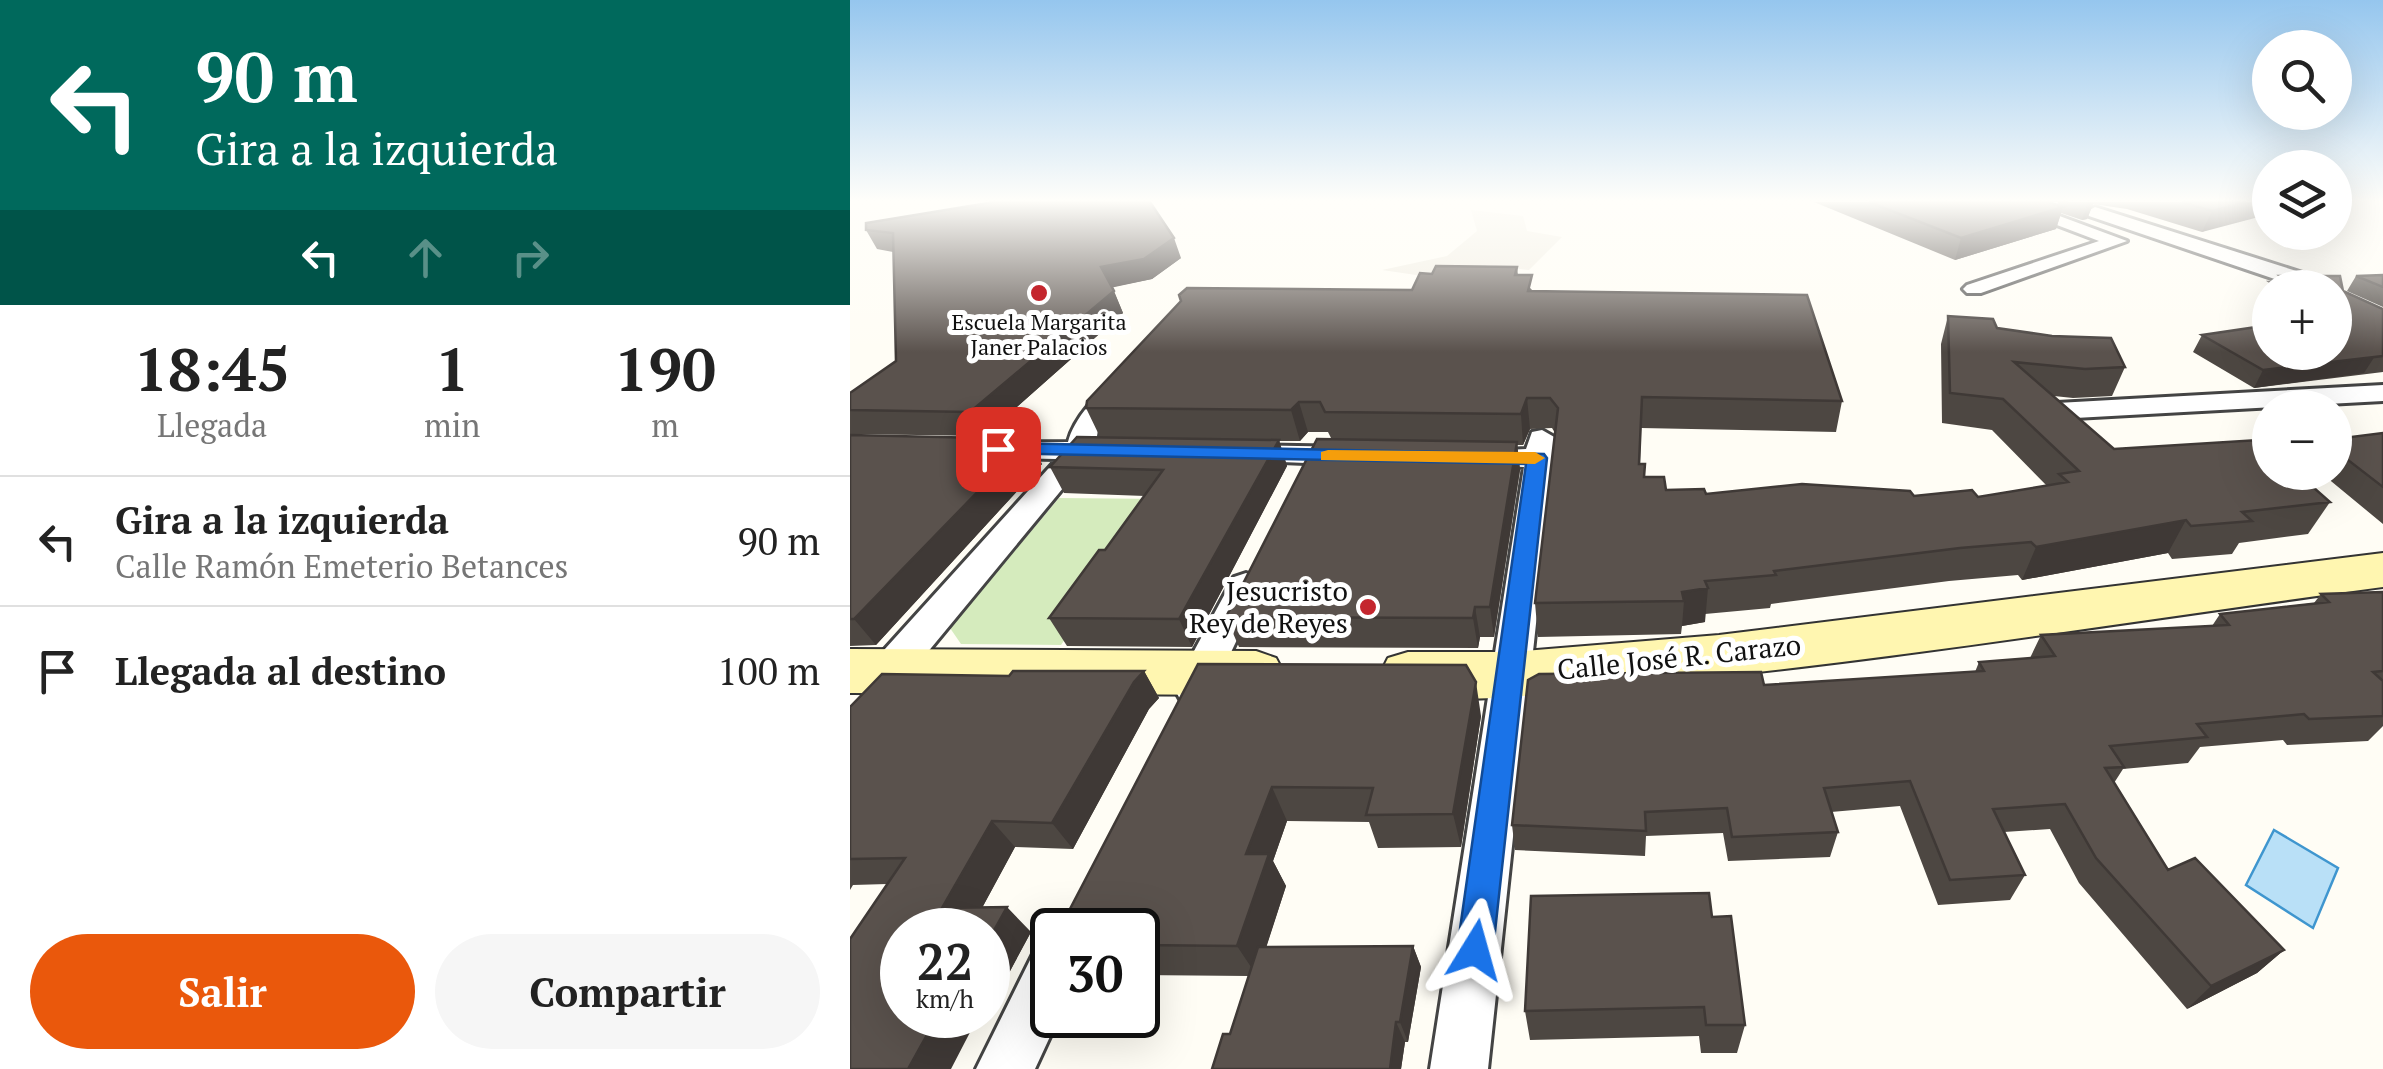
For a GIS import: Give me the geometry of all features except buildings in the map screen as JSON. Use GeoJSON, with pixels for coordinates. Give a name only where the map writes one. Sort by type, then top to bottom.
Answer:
{"type":"FeatureCollection","features":[{"type":"Feature","properties":{"kind":"street"},"geometry":{"type":"LineString","coordinates":[[1974,289],[2085,252]]}},
{"type":"Feature","properties":{"kind":"street"},"geometry":{"type":"LineString","coordinates":[[2218,252],[2274,270]]}},
{"type":"Feature","properties":{"kind":"street"},"geometry":{"type":"LineString","coordinates":[[850,716],[869,671],[1080,450],[1086,428],[1138,370]]}},
{"type":"Feature","properties":{"kind":"street"},"geometry":{"type":"LineString","coordinates":[[2057,411],[2383,393]]}},
{"type":"Feature","properties":{"kind":"street"},"geometry":{"type":"LineString","coordinates":[[961,448],[1138,452]]}},
{"type":"Feature","properties":{"kind":"street"},"geometry":{"type":"LineString","coordinates":[[1449,458],[1540,448],[1459,1069]]}},
{"type":"Feature","properties":{"kind":"street"},"geometry":{"type":"LineString","coordinates":[[1215,454],[1309,460],[1390,457]]}},
{"type":"Feature","properties":{"kind":"street"},"geometry":{"type":"LineString","coordinates":[[1176,724],[1260,556]]}},
{"type":"Feature","properties":{"kind":"street","name":"Calle José R. Carazo"},"geometry":{"type":"LineString","coordinates":[[1357,674],[1512,674],[1719,656],[2383,570]]}},
{"type":"Feature","properties":{"kind":"street"},"geometry":{"type":"LineString","coordinates":[[869,671],[1299,673]]}},
{"type":"Feature","properties":{"kind":"street"},"geometry":{"type":"LineString","coordinates":[[1005,1069],[1030,1018]]}},
{"type":"Feature","properties":{"kind":"green space"},"geometry":{"type":"Polygon","coordinates":[[[1059,498],[1164,499],[1061,645],[961,644],[950,628],[1059,498]]]}},
{"type":"Feature","properties":{"kind":"shaded area"},"geometry":{"type":"Polygon","coordinates":[[[1452,252],[1547,252],[1529,270],[1488,265],[1450,280],[1382,270],[1452,252]]]}},
{"type":"Feature","properties":{"kind":"water"},"geometry":{"type":"Polygon","coordinates":[[[2274,830],[2338,868],[2313,928],[2246,885],[2274,830]]]}},
{"type":"Feature","properties":{"kind":"slow traffic"},"geometry":{"type":"LineString","coordinates":[[1328,456],[1535,458]]}},
{"type":"Feature","properties":{"kind":"place","name":"Escuela Margarita Janer Palacios"},"geometry":{"type":"Point","coordinates":[1039,293]}},
{"type":"Feature","properties":{"kind":"place","name":"Jesucristo Rey de Reyes"},"geometry":{"type":"Point","coordinates":[1368,607]}},
{"type":"Feature","properties":{"kind":"route"},"geometry":{"type":"LineString","coordinates":[[998,449],[1537,458],[1475,950]]}}]}
